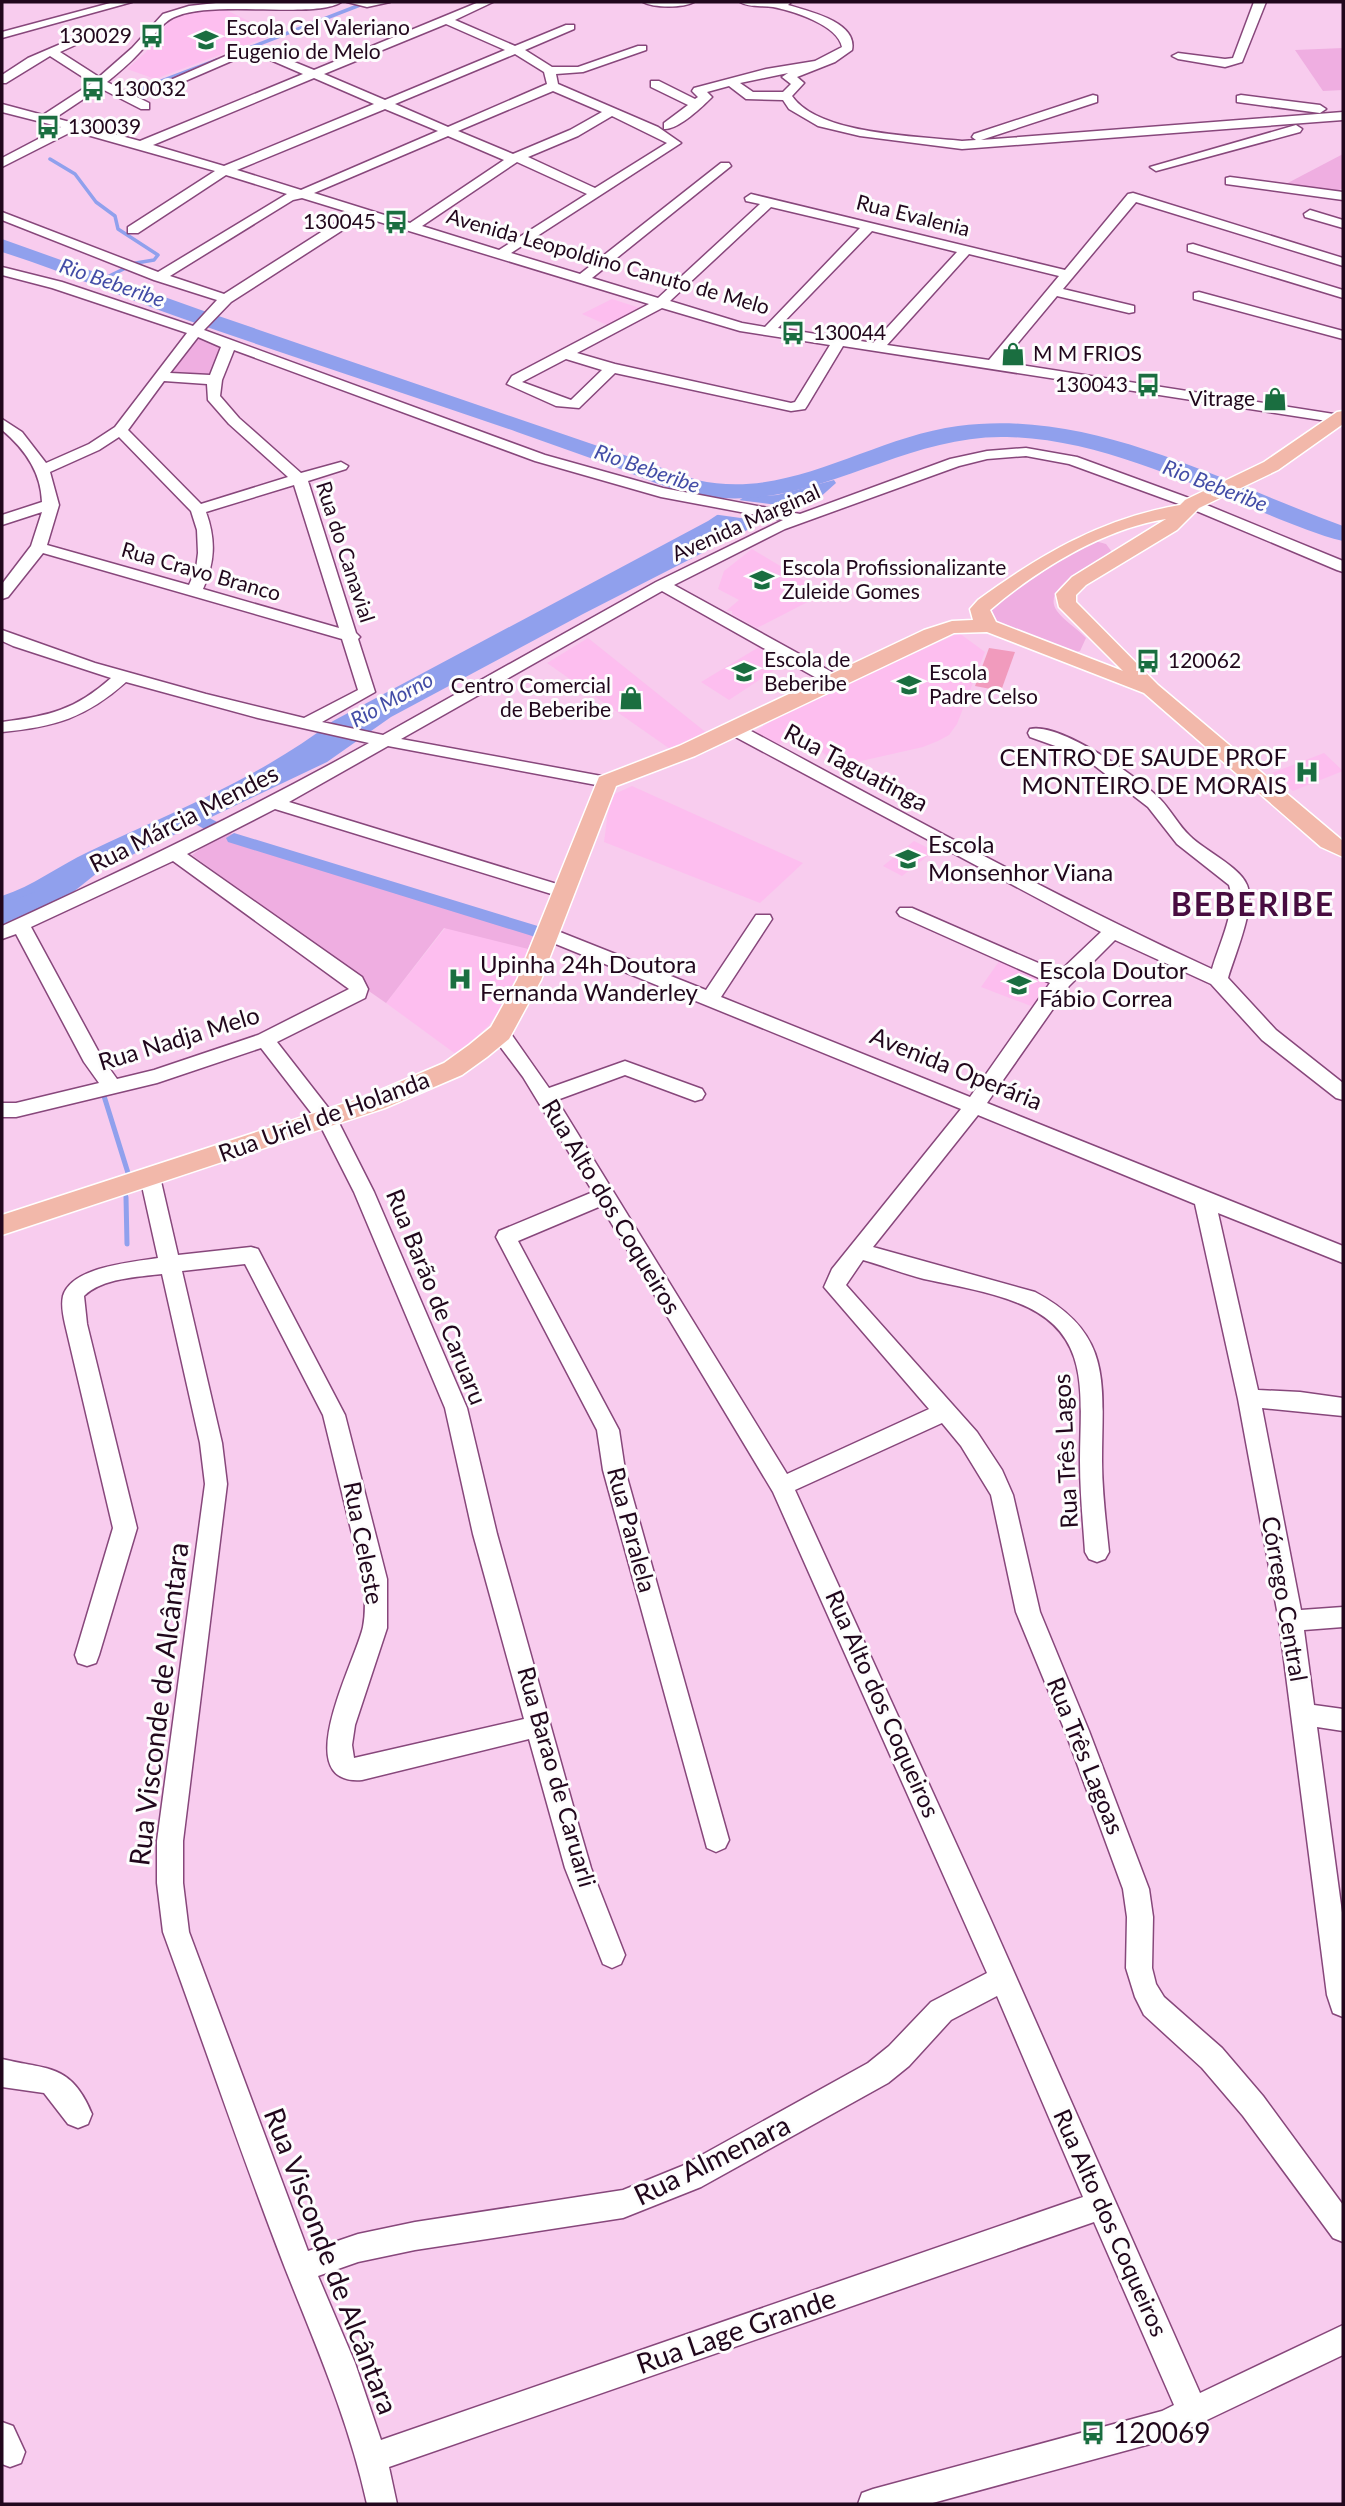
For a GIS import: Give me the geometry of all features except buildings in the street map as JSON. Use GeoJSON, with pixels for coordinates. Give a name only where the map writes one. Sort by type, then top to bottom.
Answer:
{"type":"FeatureCollection","features":[{"type":"Feature","properties":{"kind":"main road"},"geometry":{"type":"LineString","coordinates":[[989,626],[981,617],[980,609],[985,604],[1065,550],[1114,525],[1195,504],[1271,466],[1342,418]]}},
{"type":"Feature","properties":{"kind":"main road"},"geometry":{"type":"LineString","coordinates":[[1195,504],[1146,543],[1070,587],[1066,594],[1066,603],[1112,647],[1151,690],[1329,842],[1343,850]]}},
{"type":"Feature","properties":{"kind":"main road"},"geometry":{"type":"LineString","coordinates":[[1114,525],[1135,526],[1142,530],[1146,543]]}},
{"type":"Feature","properties":{"kind":"main road"},"geometry":{"type":"LineString","coordinates":[[607,782],[653,766],[952,627],[989,626],[1151,690]]}},
{"type":"Feature","properties":{"kind":"main road"},"geometry":{"type":"LineString","coordinates":[[1075,661],[1103,660],[1109,657],[1112,647]]}},
{"type":"Feature","properties":{"kind":"main road","name":"Rua Uriel de Holanda"},"geometry":{"type":"LineString","coordinates":[[2,1225],[327,1119],[421,1084],[453,1069],[500,1033],[529,980],[607,782]]}},
{"type":"Feature","properties":{"kind":"street"},"geometry":{"type":"LineString","coordinates":[[2,36],[126,2]]}},
{"type":"Feature","properties":{"kind":"street"},"geometry":{"type":"LineString","coordinates":[[46,119],[98,82],[134,52],[153,27],[180,10],[212,4],[305,5],[335,2]]}},
{"type":"Feature","properties":{"kind":"street"},"geometry":{"type":"LineString","coordinates":[[353,2],[384,2]]}},
{"type":"Feature","properties":{"kind":"street"},"geometry":{"type":"LineString","coordinates":[[141,145],[488,2]]}},
{"type":"Feature","properties":{"kind":"street"},"geometry":{"type":"LineString","coordinates":[[649,2],[688,2]]}},
{"type":"Feature","properties":{"kind":"street"},"geometry":{"type":"LineString","coordinates":[[746,2],[788,2]]}},
{"type":"Feature","properties":{"kind":"street"},"geometry":{"type":"LineString","coordinates":[[1178,57],[1225,63],[1238,60],[1260,2]]}},
{"type":"Feature","properties":{"kind":"street"},"geometry":{"type":"LineString","coordinates":[[732,83],[750,96],[786,96],[798,83],[788,77],[846,52],[849,43],[846,38],[820,19],[774,4]]}},
{"type":"Feature","properties":{"kind":"street"},"geometry":{"type":"LineString","coordinates":[[447,20],[516,48],[549,71],[579,70],[642,48]]}},
{"type":"Feature","properties":{"kind":"street"},"geometry":{"type":"LineString","coordinates":[[9,21],[28,28]]}},
{"type":"Feature","properties":{"kind":"street"},"geometry":{"type":"LineString","coordinates":[[133,230],[224,171],[570,27]]}},
{"type":"Feature","properties":{"kind":"street"},"geometry":{"type":"LineString","coordinates":[[2,80],[20,67],[91,34]]}},
{"type":"Feature","properties":{"kind":"street"},"geometry":{"type":"LineString","coordinates":[[165,85],[254,50],[595,193]]}},
{"type":"Feature","properties":{"kind":"street"},"geometry":{"type":"LineString","coordinates":[[52,52],[98,82],[145,106]]}},
{"type":"Feature","properties":{"kind":"street"},"geometry":{"type":"LineString","coordinates":[[2,61],[20,67]]}},
{"type":"Feature","properties":{"kind":"street"},"geometry":{"type":"LineString","coordinates":[[668,125],[706,97],[698,91],[820,63]]}},
{"type":"Feature","properties":{"kind":"street"},"geometry":{"type":"LineString","coordinates":[[500,254],[676,145],[672,139],[580,102],[553,86],[549,71]]}},
{"type":"Feature","properties":{"kind":"street"},"geometry":{"type":"LineString","coordinates":[[655,84],[697,105]]}},
{"type":"Feature","properties":{"kind":"street"},"geometry":{"type":"LineString","coordinates":[[159,277],[289,197],[302,194],[553,86]]}},
{"type":"Feature","properties":{"kind":"street"},"geometry":{"type":"LineString","coordinates":[[786,96],[793,106],[822,123],[962,145],[1313,119],[1343,114]]}},
{"type":"Feature","properties":{"kind":"street"},"geometry":{"type":"LineString","coordinates":[[986,144],[973,138],[1093,99]]}},
{"type":"Feature","properties":{"kind":"street"},"geometry":{"type":"LineString","coordinates":[[1241,99],[1343,114]]}},
{"type":"Feature","properties":{"kind":"street","name":"Avenida Leopoldino Canuto de Melo"},"geometry":{"type":"LineString","coordinates":[[2,108],[141,145],[728,323],[838,343],[1342,418]]}},
{"type":"Feature","properties":{"kind":"street"},"geometry":{"type":"LineString","coordinates":[[412,227],[515,158],[574,133],[610,112]]}},
{"type":"Feature","properties":{"kind":"street"},"geometry":{"type":"LineString","coordinates":[[1156,167],[1309,125],[1313,119]]}},
{"type":"Feature","properties":{"kind":"street"},"geometry":{"type":"LineString","coordinates":[[2,163],[71,127]]}},
{"type":"Feature","properties":{"kind":"street"},"geometry":{"type":"LineString","coordinates":[[582,279],[725,166]]}},
{"type":"Feature","properties":{"kind":"street"},"geometry":{"type":"LineString","coordinates":[[1230,181],[1343,196]]}},
{"type":"Feature","properties":{"kind":"street"},"geometry":{"type":"LineString","coordinates":[[992,365],[1133,197],[1343,262]]}},
{"type":"Feature","properties":{"kind":"street","name":"Rua Evalenia"},"geometry":{"type":"LineString","coordinates":[[751,198],[1067,274]]}},
{"type":"Feature","properties":{"kind":"street"},"geometry":{"type":"LineString","coordinates":[[612,368],[574,405],[561,403],[514,384],[517,379],[660,303],[769,202]]}},
{"type":"Feature","properties":{"kind":"street"},"geometry":{"type":"LineString","coordinates":[[44,469],[94,447],[120,430],[209,314],[226,299],[361,212]]}},
{"type":"Feature","properties":{"kind":"street"},"geometry":{"type":"LineString","coordinates":[[1311,214],[1343,224]]}},
{"type":"Feature","properties":{"kind":"street"},"geometry":{"type":"LineString","coordinates":[[2,216],[159,277],[226,299]]}},
{"type":"Feature","properties":{"kind":"street"},"geometry":{"type":"LineString","coordinates":[[767,331],[868,227]]}},
{"type":"Feature","properties":{"kind":"street"},"geometry":{"type":"LineString","coordinates":[[1209,234],[1343,277]]}},
{"type":"Feature","properties":{"kind":"street"},"geometry":{"type":"LineString","coordinates":[[1193,248],[1343,295]]}},
{"type":"Feature","properties":{"kind":"street"},"geometry":{"type":"LineString","coordinates":[[876,348],[965,251]]}},
{"type":"Feature","properties":{"kind":"street"},"geometry":{"type":"LineString","coordinates":[[1252,266],[1268,253]]}},
{"type":"Feature","properties":{"kind":"street"},"geometry":{"type":"LineString","coordinates":[[2,271],[57,285],[225,341],[540,458],[650,489],[793,517]]}},
{"type":"Feature","properties":{"kind":"street"},"geometry":{"type":"LineString","coordinates":[[2,288],[17,276]]}},
{"type":"Feature","properties":{"kind":"street"},"geometry":{"type":"LineString","coordinates":[[1053,291],[1129,309]]}},
{"type":"Feature","properties":{"kind":"street"},"geometry":{"type":"LineString","coordinates":[[1199,296],[1343,335]]}},
{"type":"Feature","properties":{"kind":"street"},"geometry":{"type":"LineString","coordinates":[[161,377],[215,380],[228,347],[225,341]]}},
{"type":"Feature","properties":{"kind":"street"},"geometry":{"type":"LineString","coordinates":[[566,354],[612,368],[786,407],[800,406],[838,343]]}},
{"type":"Feature","properties":{"kind":"street","name":"Rua do Canavial"},"geometry":{"type":"LineString","coordinates":[[215,380],[213,397],[219,407],[300,480],[352,638],[367,692],[313,726]]}},
{"type":"Feature","properties":{"kind":"street"},"geometry":{"type":"LineString","coordinates":[[2,423],[22,439],[44,469],[51,505],[39,547],[2,594]]}},
{"type":"Feature","properties":{"kind":"street"},"geometry":{"type":"LineString","coordinates":[[120,430],[198,510],[205,530],[206,553],[204,569],[194,592]]}},
{"type":"Feature","properties":{"kind":"street","name":"Avenida Marginal"},"geometry":{"type":"LineString","coordinates":[[377,738],[793,517],[955,462],[987,455],[1026,452],[1072,460],[1195,504],[1343,567]]}},
{"type":"Feature","properties":{"kind":"street"},"geometry":{"type":"LineString","coordinates":[[198,510],[341,466]]}},
{"type":"Feature","properties":{"kind":"street"},"geometry":{"type":"LineString","coordinates":[[2,520],[24,510],[51,505]]}},
{"type":"Feature","properties":{"kind":"street","name":"Rua Cravo Branco"},"geometry":{"type":"LineString","coordinates":[[39,547],[352,638]]}},
{"type":"Feature","properties":{"kind":"street"},"geometry":{"type":"LineString","coordinates":[[662,585],[835,681]]}},
{"type":"Feature","properties":{"kind":"street"},"geometry":{"type":"LineString","coordinates":[[2,635],[26,646],[220,705],[313,726],[607,782]]}},
{"type":"Feature","properties":{"kind":"street"},"geometry":{"type":"LineString","coordinates":[[2,727],[64,718],[83,710],[123,676]]}},
{"type":"Feature","properties":{"kind":"street","name":"Rua Taguatinga"},"geometry":{"type":"LineString","coordinates":[[734,729],[783,758],[1113,931],[1218,979],[1269,1035],[1343,1093]]}},
{"type":"Feature","properties":{"kind":"street"},"geometry":{"type":"LineString","coordinates":[[1036,733],[1081,749],[1101,762],[1154,803],[1183,840],[1237,882],[1241,895],[1239,909],[1218,979]]}},
{"type":"Feature","properties":{"kind":"street","name":"Rua Márcia Mendes"},"geometry":{"type":"LineString","coordinates":[[2,933],[274,803],[377,738]]}},
{"type":"Feature","properties":{"kind":"street"},"geometry":{"type":"LineString","coordinates":[[274,803],[564,892]]}},
{"type":"Feature","properties":{"kind":"street","name":"Rua Nadja Melo"},"geometry":{"type":"LineString","coordinates":[[2,1110],[16,1110],[157,1076],[265,1040],[355,996],[359,989],[355,982],[174,853]]}},
{"type":"Feature","properties":{"kind":"street"},"geometry":{"type":"LineString","coordinates":[[906,912],[1062,981]]}},
{"type":"Feature","properties":{"kind":"street"},"geometry":{"type":"LineString","coordinates":[[710,999],[763,919]]}},
{"type":"Feature","properties":{"kind":"street"},"geometry":{"type":"LineString","coordinates":[[20,925],[94,1062],[111,1085]]}},
{"type":"Feature","properties":{"kind":"street"},"geometry":{"type":"LineString","coordinates":[[860,1251],[975,1105],[1062,981],[1113,931]]}},
{"type":"Feature","properties":{"kind":"street","name":"Avenida Operária"},"geometry":{"type":"LineString","coordinates":[[548,934],[1343,1255]]}},
{"type":"Feature","properties":{"kind":"street","name":"Rua Alto dos Coqueiros"},"geometry":{"type":"LineString","coordinates":[[500,1033],[530,1072],[782,1486],[878,1695],[1194,2412]]}},
{"type":"Feature","properties":{"kind":"street","name":"Rua Barão de Caruaru"},"geometry":{"type":"LineString","coordinates":[[265,1040],[327,1119],[377,1220],[456,1408],[485,1534],[504,1598]]}},
{"type":"Feature","properties":{"kind":"street"},"geometry":{"type":"LineString","coordinates":[[544,1097],[625,1068],[695,1094]]}},
{"type":"Feature","properties":{"kind":"street","name":"Rua Visconde de Alcântara"},"geometry":{"type":"LineString","coordinates":[[150,1177],[211,1443],[216,1484],[170,1841],[176,1932],[300,2268],[340,2363],[372,2458],[382,2504]]}},
{"type":"Feature","properties":{"kind":"street","name":"Rua Paralela"},"geometry":{"type":"LineString","coordinates":[[604,1196],[506,1237],[608,1430],[614,1470],[716,1840]]}},
{"type":"Feature","properties":{"kind":"street","name":"Córrego Central"},"geometry":{"type":"LineString","coordinates":[[1204,1197],[1249,1399],[1291,1621],[1343,2004]]}},
{"type":"Feature","properties":{"kind":"street","name":"Rua Três Lagoas"},"geometry":{"type":"LineString","coordinates":[[860,1251],[839,1275],[835,1287],[969,1439],[1002,1495],[1028,1612],[1077,1731],[1136,1889],[1140,1917],[1139,1968],[1144,1988],[1154,2006],[1212,2058],[1253,2106],[1343,2228]]}},
{"type":"Feature","properties":{"kind":"street","name":"Rua Três Lagos"},"geometry":{"type":"LineString","coordinates":[[860,1251],[1034,1300],[1061,1315],[1077,1334],[1087,1354],[1091,1376],[1091,1462],[1097,1552]]}},
{"type":"Feature","properties":{"kind":"street","name":"Rua Celeste"},"geometry":{"type":"LineString","coordinates":[[170,1265],[251,1255],[334,1415],[349,1469],[378,1605],[372,1640],[339,1733],[337,1754],[344,1768],[362,1769],[539,1726]]}},
{"type":"Feature","properties":{"kind":"street"},"geometry":{"type":"LineString","coordinates":[[88,1655],[125,1528],[72,1302],[77,1289],[91,1280],[170,1265]]}},
{"type":"Feature","properties":{"kind":"street"},"geometry":{"type":"LineString","coordinates":[[1249,1399],[1300,1401],[1343,1407]]}},
{"type":"Feature","properties":{"kind":"street"},"geometry":{"type":"LineString","coordinates":[[782,1486],[945,1412]]}},
{"type":"Feature","properties":{"kind":"street","name":"Rua Barao de Caruarli"},"geometry":{"type":"LineString","coordinates":[[504,1598],[578,1868],[612,1955]]}},
{"type":"Feature","properties":{"kind":"street"},"geometry":{"type":"LineString","coordinates":[[1291,1621],[1343,1617]]}},
{"type":"Feature","properties":{"kind":"street"},"geometry":{"type":"LineString","coordinates":[[1303,1714],[1343,1720]]}},
{"type":"Feature","properties":{"kind":"street","name":"Rua Almenara"},"geometry":{"type":"LineString","coordinates":[[300,2268],[358,2248],[415,2236],[623,2204],[691,2177],[878,2073],[899,2056],[941,2011],[1003,1979]]}},
{"type":"Feature","properties":{"kind":"street"},"geometry":{"type":"LineString","coordinates":[[2,2073],[52,2082],[61,2087],[78,2114]]}},
{"type":"Feature","properties":{"kind":"street","name":"Rua Lage Grande"},"geometry":{"type":"LineString","coordinates":[[372,2458],[1101,2205]]}},
{"type":"Feature","properties":{"kind":"street"},"geometry":{"type":"LineString","coordinates":[[873,2504],[1165,2425],[1343,2340]]}},
{"type":"Feature","properties":{"kind":"shaded area","name":"Escola Cel Valeriano Eugenio de Melo"},"geometry":{"type":"Polygon","coordinates":[[[222,8],[275,34],[155,79],[127,69],[146,52],[158,32],[177,16],[222,8]]]}},
{"type":"Feature","properties":{"kind":"shaded area"},"geometry":{"type":"Polygon","coordinates":[[[1343,48],[1343,90],[1323,91],[1295,50],[1343,48]]]}},
{"type":"Feature","properties":{"kind":"shaded area"},"geometry":{"type":"Polygon","coordinates":[[[1343,154],[1343,188],[1334,193],[1282,186],[1343,154]]]}},
{"type":"Feature","properties":{"kind":"shaded area"},"geometry":{"type":"Polygon","coordinates":[[[612,299],[640,308],[607,325],[582,314],[612,299]]]}},
{"type":"Feature","properties":{"kind":"shaded area"},"geometry":{"type":"Polygon","coordinates":[[[199,338],[221,346],[210,375],[172,373],[194,339],[199,338]]]}},
{"type":"Feature","properties":{"kind":"shaded area"},"geometry":{"type":"Polygon","coordinates":[[[1095,541],[1106,544],[1112,552],[1072,577],[1056,593],[1054,602],[1060,615],[1086,638],[1080,651],[1073,653],[997,625],[991,614],[993,606],[1069,554],[1095,541]]]}},
{"type":"Feature","properties":{"kind":"shaded area","name":"Escola Profissionalizante Zuleide Gomes"},"geometry":{"type":"Polygon","coordinates":[[[752,549],[825,593],[757,628],[732,614],[732,611],[726,611],[739,600],[718,589],[724,571],[752,549]]]}},
{"type":"Feature","properties":{"kind":"shaded area","name":"Escola Padre Celso"},"geometry":{"type":"Polygon","coordinates":[[[959,633],[985,652],[957,724],[949,735],[938,741],[923,747],[839,766],[798,732],[778,745],[754,733],[776,717],[959,633]]]}},
{"type":"Feature","properties":{"kind":"shaded area","name":"Centro Comercial de Beberibe"},"geometry":{"type":"Polygon","coordinates":[[[588,638],[708,734],[673,751],[547,663],[588,638]]]}},
{"type":"Feature","properties":{"kind":"shaded area","name":"Escola de Beberibe"},"geometry":{"type":"Polygon","coordinates":[[[759,647],[786,662],[729,700],[701,682],[759,647]]]}},
{"type":"Feature","properties":{"kind":"shaded area","name":"CENTRO DE SAUDE PROF MONTEIRO DE MORAIS"},"geometry":{"type":"Polygon","coordinates":[[[1324,753],[1343,771],[1293,791],[1272,773],[1324,753]]]}},
{"type":"Feature","properties":{"kind":"shaded area"},"geometry":{"type":"Polygon","coordinates":[[[632,786],[803,863],[760,903],[604,842],[610,796],[632,786]]]}},
{"type":"Feature","properties":{"kind":"shaded area"},"geometry":{"type":"Polygon","coordinates":[[[225,831],[536,929],[528,949],[444,928],[386,1003],[363,987],[359,978],[192,855],[225,831]]]}},
{"type":"Feature","properties":{"kind":"shaded area","name":"Escola Monsenhor Viana"},"geometry":{"type":"Polygon","coordinates":[[[914,841],[934,851],[902,876],[883,866],[914,841]]]}},
{"type":"Feature","properties":{"kind":"shaded area","name":"Upinha 24h Doutora Fernanda Wanderley"},"geometry":{"type":"Polygon","coordinates":[[[446,927],[528,949],[507,999],[489,1025],[457,1055],[386,1003],[446,927]]]}},
{"type":"Feature","properties":{"kind":"shaded area","name":"Escola Doutor Fábio Correa"},"geometry":{"type":"Polygon","coordinates":[[[1000,960],[1058,983],[1036,1008],[981,987],[1000,960]]]}},
{"type":"Feature","properties":{"kind":"water"},"geometry":{"type":"Polygon","coordinates":[[[834,480],[836,483],[817,500],[757,525],[583,614],[391,717],[327,762],[2,917],[2,896],[245,777],[304,742],[333,721],[708,521],[744,497],[777,495],[834,480]]]}},
{"type":"Feature","properties":{"kind":"pier"},"geometry":{"type":"Polygon","coordinates":[[[738,500],[800,508],[770,522],[712,514],[738,500]]]}},
{"type":"Feature","properties":{"kind":"waterway"},"geometry":{"type":"LineString","coordinates":[[236,53],[360,5]]}},
{"type":"Feature","properties":{"kind":"waterway"},"geometry":{"type":"LineString","coordinates":[[130,93],[217,60]]}},
{"type":"Feature","properties":{"kind":"waterway"},"geometry":{"type":"LineString","coordinates":[[50,159],[75,174],[96,202],[115,216],[118,229],[158,255],[154,260],[136,263],[101,280]]}},
{"type":"Feature","properties":{"kind":"waterway","name":"Rio Beberibe"},"geometry":{"type":"LineString","coordinates":[[2,245],[193,315],[704,489],[737,492],[770,490],[801,483],[925,440],[957,433],[1005,429],[1054,434],[1104,445],[1154,461],[1343,534]]}},
{"type":"Feature","properties":{"kind":"waterway"},"geometry":{"type":"LineString","coordinates":[[190,813],[215,828]]}},
{"type":"Feature","properties":{"kind":"waterway"},"geometry":{"type":"LineString","coordinates":[[234,838],[535,931]]}},
{"type":"Feature","properties":{"kind":"waterway","name":"Rio Morno"},"geometry":{"type":"LineString","coordinates":[[2,920],[10,912],[47,898],[87,866]]}},
{"type":"Feature","properties":{"kind":"waterway"},"geometry":{"type":"LineString","coordinates":[[104,1096],[128,1173]]}},
{"type":"Feature","properties":{"kind":"waterway"},"geometry":{"type":"LineString","coordinates":[[126,1197],[127,1244]]}},
{"type":"Feature","properties":{"kind":"place","name":"130029"},"geometry":{"type":"Point","coordinates":[152,36]}},
{"type":"Feature","properties":{"kind":"place","name":"Escola Cel Valeriano Eugenio de Melo"},"geometry":{"type":"Point","coordinates":[206,40]}},
{"type":"Feature","properties":{"kind":"place","name":"130032"},"geometry":{"type":"Point","coordinates":[93,89]}},
{"type":"Feature","properties":{"kind":"place","name":"130039"},"geometry":{"type":"Point","coordinates":[48,127]}},
{"type":"Feature","properties":{"kind":"place","name":"130045"},"geometry":{"type":"Point","coordinates":[396,222]}},
{"type":"Feature","properties":{"kind":"place","name":"130044"},"geometry":{"type":"Point","coordinates":[793,333]}},
{"type":"Feature","properties":{"kind":"place","name":"M M FRIOS"},"geometry":{"type":"Point","coordinates":[1013,354]}},
{"type":"Feature","properties":{"kind":"place","name":"130043"},"geometry":{"type":"Point","coordinates":[1148,385]}},
{"type":"Feature","properties":{"kind":"place","name":"Vitrage"},"geometry":{"type":"Point","coordinates":[1275,399]}},
{"type":"Feature","properties":{"kind":"place","name":"Escola Profissionalizante Zuleide Gomes"},"geometry":{"type":"Point","coordinates":[762,580]}},
{"type":"Feature","properties":{"kind":"place","name":"120062"},"geometry":{"type":"Point","coordinates":[1148,661]}},
{"type":"Feature","properties":{"kind":"place","name":"Escola de Beberibe"},"geometry":{"type":"Point","coordinates":[744,672]}},
{"type":"Feature","properties":{"kind":"place","name":"Escola Padre Celso"},"geometry":{"type":"Point","coordinates":[909,685]}},
{"type":"Feature","properties":{"kind":"place","name":"Centro Comercial de Beberibe"},"geometry":{"type":"Point","coordinates":[631,698]}},
{"type":"Feature","properties":{"kind":"place","name":"CENTRO DE SAUDE PROF MONTEIRO DE MORAIS"},"geometry":{"type":"Point","coordinates":[1307,772]}},
{"type":"Feature","properties":{"kind":"place","name":"Escola Monsenhor Viana"},"geometry":{"type":"Point","coordinates":[908,859]}},
{"type":"Feature","properties":{"kind":"place","name":"Upinha 24h Doutora Fernanda Wanderley"},"geometry":{"type":"Point","coordinates":[460,979]}},
{"type":"Feature","properties":{"kind":"place","name":"Escola Doutor Fábio Correa"},"geometry":{"type":"Point","coordinates":[1019,985]}},
{"type":"Feature","properties":{"kind":"place","name":"120069"},"geometry":{"type":"Point","coordinates":[1093,2433]}},
{"type":"Feature","properties":{"kind":"district","name":"BEBERIBE"},"geometry":{"type":"Point","coordinates":[1253,905]}}]}
